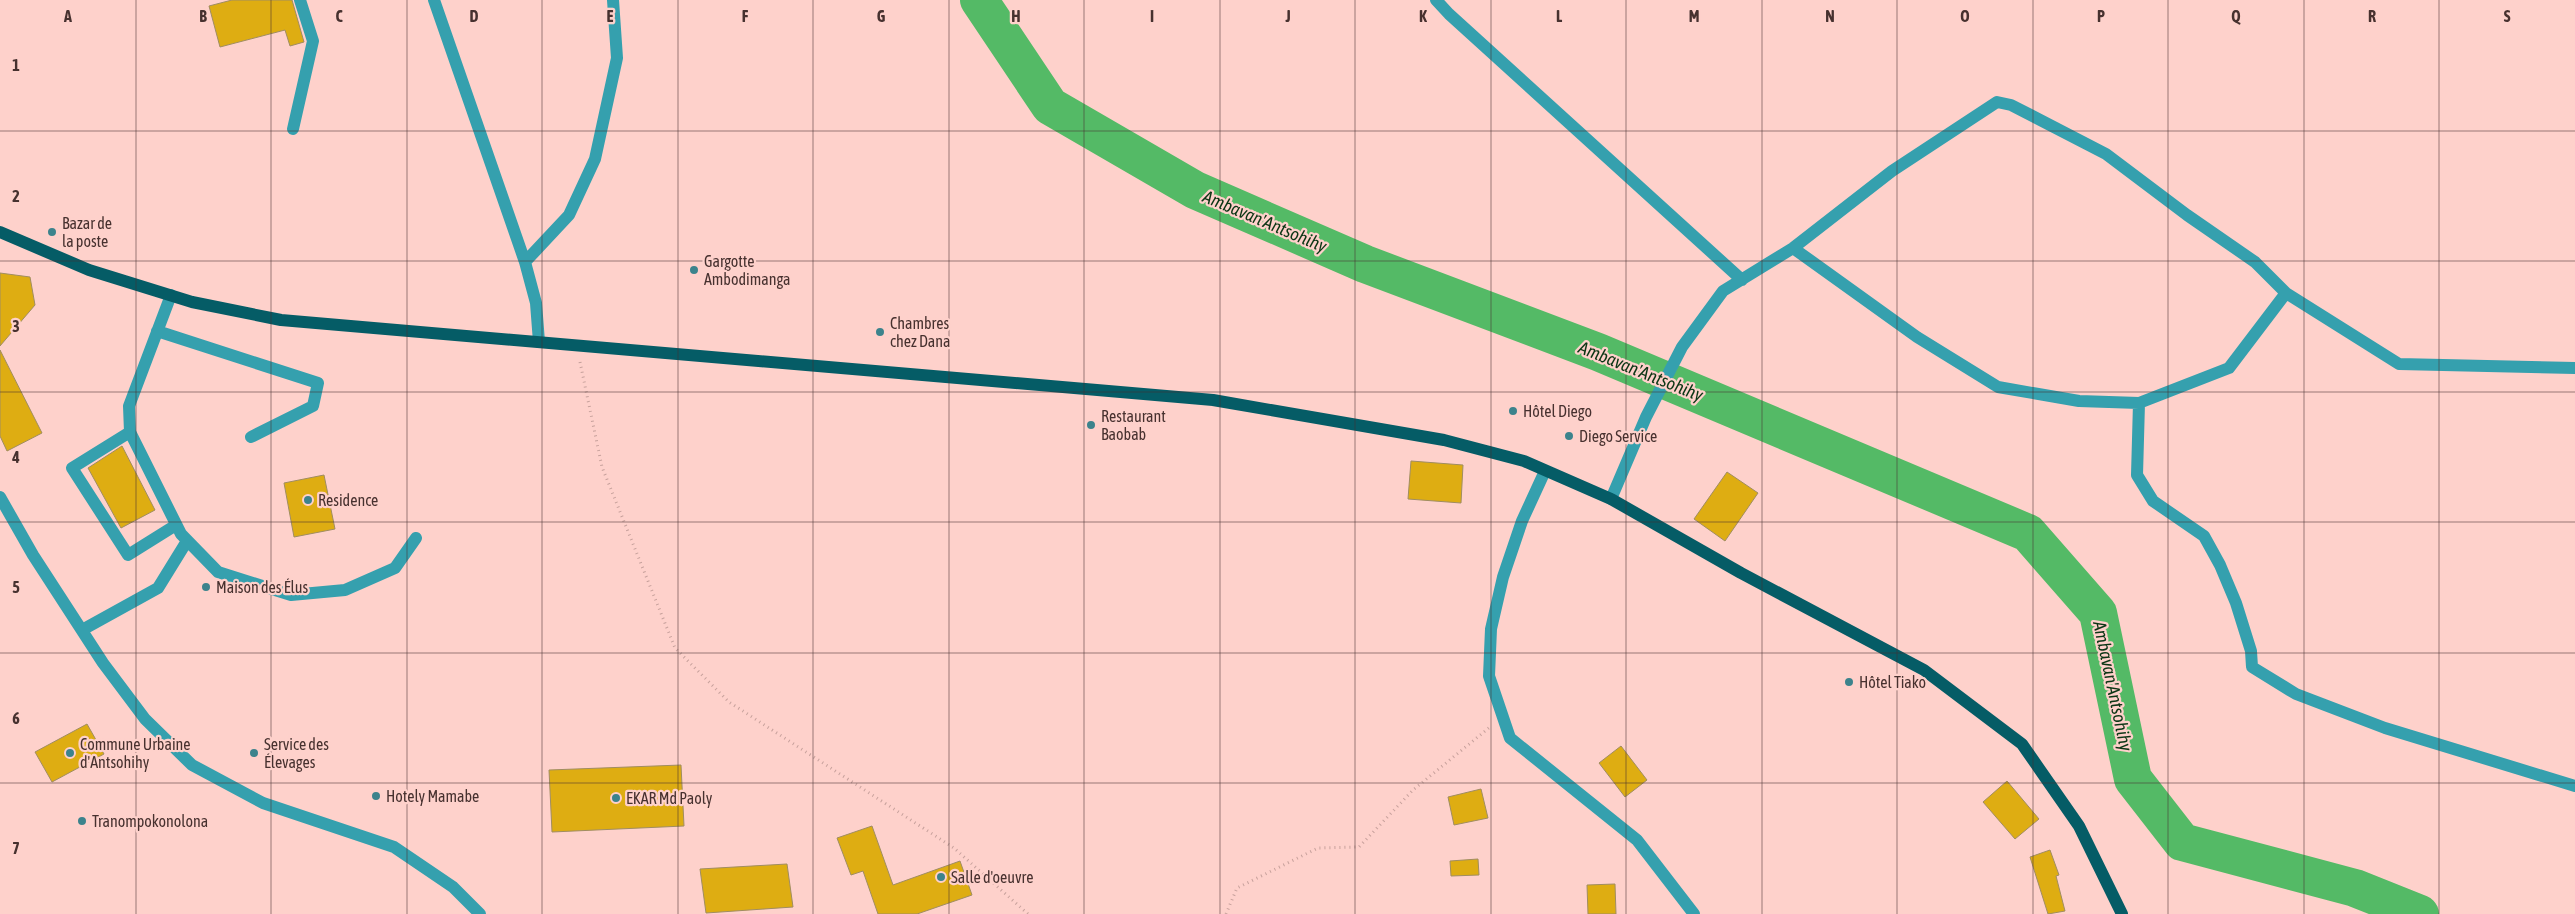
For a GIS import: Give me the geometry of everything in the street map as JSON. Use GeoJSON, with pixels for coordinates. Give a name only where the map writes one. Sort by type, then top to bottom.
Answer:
{"type":"FeatureCollection","features":[{"type":"Feature","properties":{"kind":"main road"},"geometry":{"type":"LineString","coordinates":[[0,232],[89,270],[192,302],[281,320],[1213,400],[1444,440],[1524,461],[1611,499],[1741,573],[1924,670],[2022,744],[2079,826],[2122,914]]}},
{"type":"Feature","properties":{"kind":"street"},"geometry":{"type":"LineString","coordinates":[[293,129],[313,41],[300,0]]}},
{"type":"Feature","properties":{"kind":"street"},"geometry":{"type":"LineString","coordinates":[[434,0],[525,262],[536,303],[539,342]]}},
{"type":"Feature","properties":{"kind":"street"},"geometry":{"type":"LineString","coordinates":[[525,262],[569,215],[595,160],[617,58],[613,0]]}},
{"type":"Feature","properties":{"kind":"street"},"geometry":{"type":"LineString","coordinates":[[1436,0],[1449,14],[1742,280]]}},
{"type":"Feature","properties":{"kind":"street"},"geometry":{"type":"LineString","coordinates":[[1611,499],[1646,418],[1682,347],[1723,291],[1793,248],[1892,171],[1997,102],[2011,105],[2106,154],[2187,215],[2255,262],[2286,293],[2399,364],[2575,368]]}},
{"type":"Feature","properties":{"kind":"street"},"geometry":{"type":"LineString","coordinates":[[1793,248],[1917,337],[1998,386],[2079,401],[2139,403],[2229,368],[2286,293]]}},
{"type":"Feature","properties":{"kind":"street"},"geometry":{"type":"LineString","coordinates":[[171,295],[129,406],[130,432],[176,525],[187,541],[218,572],[291,595],[345,590],[395,568],[416,538]]}},
{"type":"Feature","properties":{"kind":"street"},"geometry":{"type":"LineString","coordinates":[[157,331],[318,383],[313,406],[251,437]]}},
{"type":"Feature","properties":{"kind":"street"},"geometry":{"type":"LineString","coordinates":[[2139,403],[2137,475],[2153,501],[2204,536],[2220,565],[2236,603],[2251,651],[2250,663],[2252,667],[2296,694],[2385,728],[2575,786]]}},
{"type":"Feature","properties":{"kind":"street"},"geometry":{"type":"LineString","coordinates":[[130,432],[72,468],[128,555],[176,525]]}},
{"type":"Feature","properties":{"kind":"street"},"geometry":{"type":"LineString","coordinates":[[1545,471],[1522,522],[1503,578],[1490,629],[1489,676],[1510,738],[1637,840],[1694,914]]}},
{"type":"Feature","properties":{"kind":"street"},"geometry":{"type":"LineString","coordinates":[[0,497],[33,554],[82,630],[145,719],[192,764],[262,803],[394,847],[453,887],[480,914]]}},
{"type":"Feature","properties":{"kind":"street"},"geometry":{"type":"LineString","coordinates":[[82,630],[158,588],[187,541]]}},
{"type":"Feature","properties":{"kind":"path"},"geometry":{"type":"LineString","coordinates":[[576,344],[602,467],[675,648],[729,702],[954,848],[1028,914]]}},
{"type":"Feature","properties":{"kind":"path"},"geometry":{"type":"LineString","coordinates":[[1226,914],[1236,888],[1318,848],[1359,847],[1413,790],[1503,717]]}},
{"type":"Feature","properties":{"kind":"building"},"geometry":{"type":"Polygon","coordinates":[[[232,0],[292,0],[304,42],[290,46],[285,30],[220,47],[209,6],[232,0]]]}},
{"type":"Feature","properties":{"kind":"building"},"geometry":{"type":"Polygon","coordinates":[[[0,273],[30,277],[35,305],[0,346],[0,273]]]}},
{"type":"Feature","properties":{"kind":"building"},"geometry":{"type":"Polygon","coordinates":[[[0,350],[42,433],[7,451],[0,436],[0,350]]]}},
{"type":"Feature","properties":{"kind":"building"},"geometry":{"type":"Polygon","coordinates":[[[122,446],[155,510],[121,528],[88,468],[122,446]]]}},
{"type":"Feature","properties":{"kind":"building"},"geometry":{"type":"Polygon","coordinates":[[[1411,461],[1463,465],[1461,503],[1408,499],[1411,461]]]}},
{"type":"Feature","properties":{"kind":"building"},"geometry":{"type":"Polygon","coordinates":[[[1727,472],[1758,493],[1725,541],[1694,519],[1727,472]]]}},
{"type":"Feature","properties":{"kind":"building"},"geometry":{"type":"Polygon","coordinates":[[[324,475],[335,529],[294,537],[284,483],[324,475]]]}},
{"type":"Feature","properties":{"kind":"building","name":"Commune Urbaine d'Antsohihy"},"geometry":{"type":"Polygon","coordinates":[[[87,724],[104,754],[52,782],[35,752],[87,724]]]}},
{"type":"Feature","properties":{"kind":"building"},"geometry":{"type":"Polygon","coordinates":[[[1621,746],[1647,780],[1625,797],[1599,763],[1621,746]]]}},
{"type":"Feature","properties":{"kind":"building","name":"EKAR Md Paoly"},"geometry":{"type":"Polygon","coordinates":[[[681,765],[684,826],[552,832],[549,770],[681,765]]]}},
{"type":"Feature","properties":{"kind":"building"},"geometry":{"type":"Polygon","coordinates":[[[2007,781],[2039,819],[2015,839],[1983,802],[2007,781]]]}},
{"type":"Feature","properties":{"kind":"building"},"geometry":{"type":"Polygon","coordinates":[[[1481,789],[1488,818],[1454,825],[1448,797],[1481,789]]]}},
{"type":"Feature","properties":{"kind":"building","name":"Salle d'oeuvre"},"geometry":{"type":"Polygon","coordinates":[[[872,826],[893,885],[960,861],[972,895],[917,914],[878,914],[863,871],[851,875],[837,838],[872,826]]]}},
{"type":"Feature","properties":{"kind":"building"},"geometry":{"type":"Polygon","coordinates":[[[2050,850],[2059,875],[2056,876],[2065,911],[2048,914],[2030,857],[2050,850]]]}},
{"type":"Feature","properties":{"kind":"building"},"geometry":{"type":"Polygon","coordinates":[[[1478,859],[1479,875],[1451,876],[1450,861],[1478,859]]]}},
{"type":"Feature","properties":{"kind":"building"},"geometry":{"type":"Polygon","coordinates":[[[787,864],[793,907],[706,913],[700,869],[787,864]]]}},
{"type":"Feature","properties":{"kind":"building"},"geometry":{"type":"Polygon","coordinates":[[[1615,884],[1616,914],[1588,914],[1587,885],[1615,884]]]}},
{"type":"Feature","properties":{"kind":"waterway","name":"Ambavan'Antsohihy"},"geometry":{"type":"LineString","coordinates":[[979,0],[1050,106],[1195,190],[1365,264],[1598,352],[2028,533],[2098,613],[2133,779],[2182,842],[2355,888],[2420,914]]}},
{"type":"Feature","properties":{"kind":"place","name":"Bazar de la poste"},"geometry":{"type":"Point","coordinates":[52,232]}},
{"type":"Feature","properties":{"kind":"place","name":"Gargotte Ambodimanga"},"geometry":{"type":"Point","coordinates":[694,270]}},
{"type":"Feature","properties":{"kind":"place","name":"Chambres chez Dana"},"geometry":{"type":"Point","coordinates":[880,332]}},
{"type":"Feature","properties":{"kind":"place","name":"Hôtel Diego"},"geometry":{"type":"Point","coordinates":[1513,411]}},
{"type":"Feature","properties":{"kind":"place","name":"Restaurant Baobab"},"geometry":{"type":"Point","coordinates":[1091,425]}},
{"type":"Feature","properties":{"kind":"place","name":"Diego Service"},"geometry":{"type":"Point","coordinates":[1569,436]}},
{"type":"Feature","properties":{"kind":"place","name":"Residence"},"geometry":{"type":"Point","coordinates":[308,500]}},
{"type":"Feature","properties":{"kind":"place","name":"Maison des Élus"},"geometry":{"type":"Point","coordinates":[206,587]}},
{"type":"Feature","properties":{"kind":"place","name":"Hôtel Tiako"},"geometry":{"type":"Point","coordinates":[1849,682]}},
{"type":"Feature","properties":{"kind":"place","name":"Commune Urbaine d'Antsohihy"},"geometry":{"type":"Point","coordinates":[70,753]}},
{"type":"Feature","properties":{"kind":"place","name":"Service des Élevages"},"geometry":{"type":"Point","coordinates":[254,753]}},
{"type":"Feature","properties":{"kind":"place","name":"Hotely Mamabe"},"geometry":{"type":"Point","coordinates":[376,796]}},
{"type":"Feature","properties":{"kind":"place","name":"EKAR Md Paoly"},"geometry":{"type":"Point","coordinates":[616,798]}},
{"type":"Feature","properties":{"kind":"place","name":"Tranompokonolona"},"geometry":{"type":"Point","coordinates":[82,821]}},
{"type":"Feature","properties":{"kind":"place","name":"Salle d'oeuvre"},"geometry":{"type":"Point","coordinates":[941,877]}}]}
